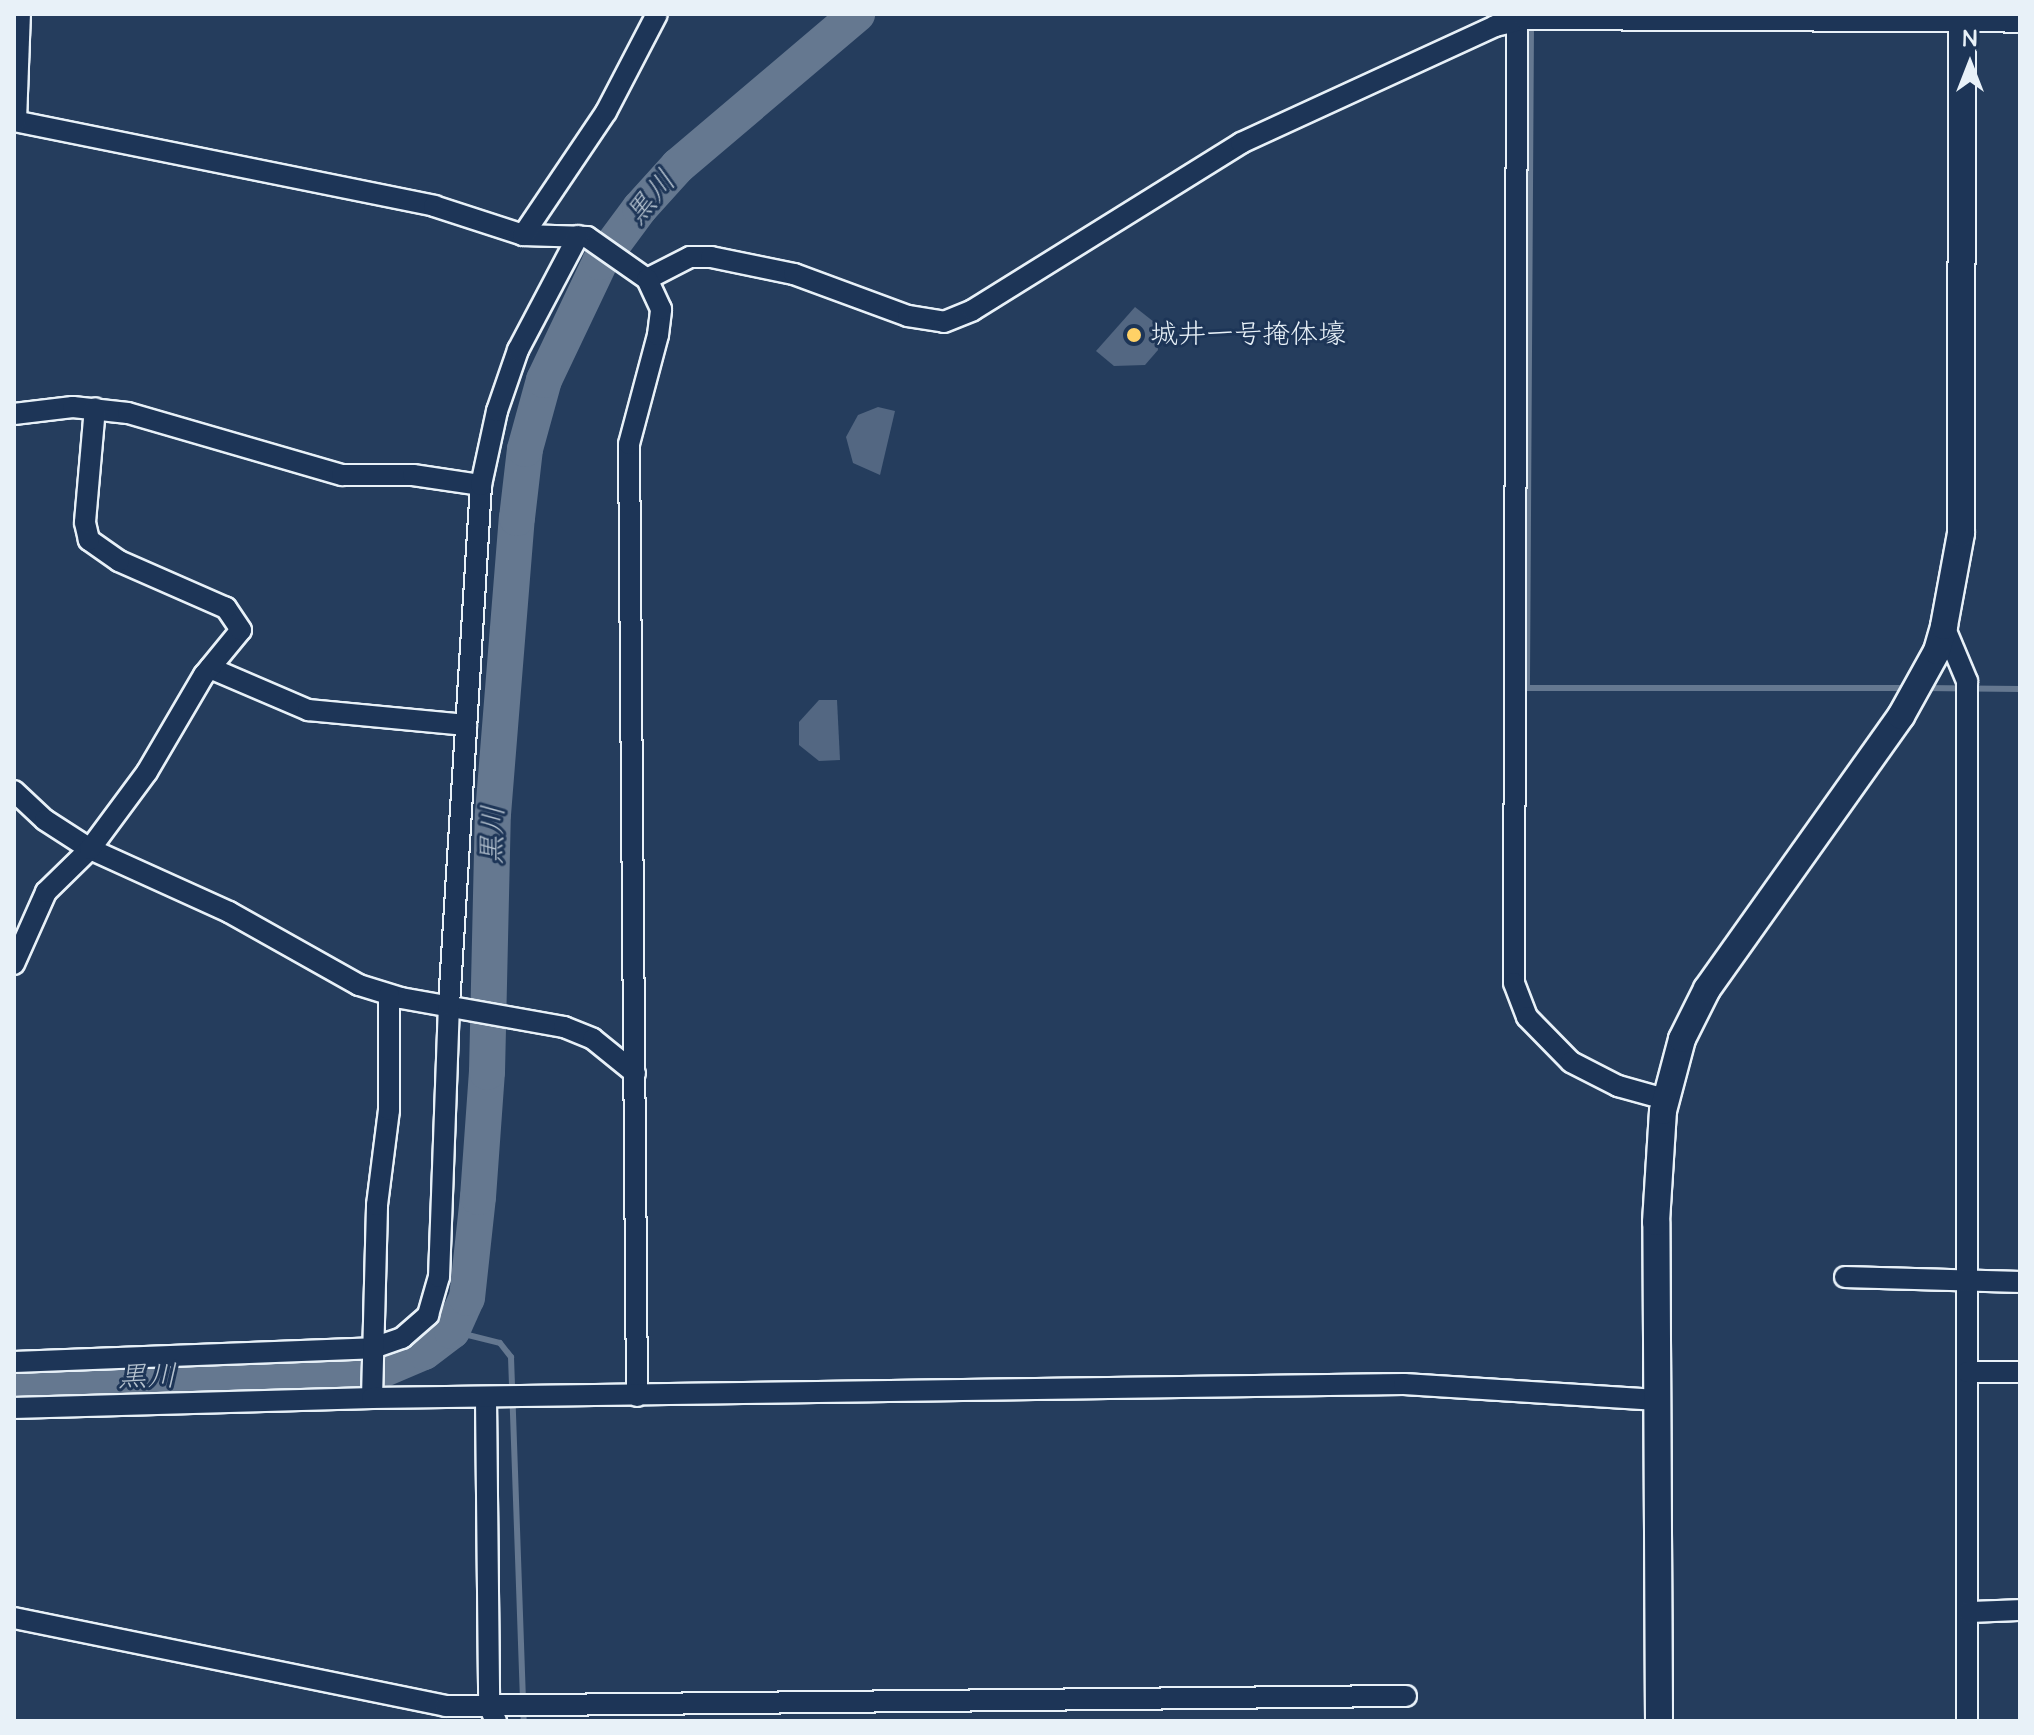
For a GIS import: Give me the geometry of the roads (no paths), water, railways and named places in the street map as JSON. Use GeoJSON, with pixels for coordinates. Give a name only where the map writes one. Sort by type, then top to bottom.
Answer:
{"type":"FeatureCollection","features":[{"type":"Feature","properties":{"kind":"street"},"geometry":{"type":"LineString","coordinates":[[20,14],[15,121],[434,206],[523,235],[582,236],[642,277],[661,309],[629,444],[637,1396]]}},
{"type":"Feature","properties":{"kind":"street"},"geometry":{"type":"LineString","coordinates":[[523,235],[606,112],[657,14]]}},
{"type":"Feature","properties":{"kind":"street"},"geometry":{"type":"LineString","coordinates":[[1517,18],[1514,983],[1527,1017],[1571,1062],[1618,1086],[1665,1099]]}},
{"type":"Feature","properties":{"kind":"street"},"geometry":{"type":"LineString","coordinates":[[642,277],[690,257],[711,257],[794,274],[908,316],[944,322],[973,310],[1241,143],[1517,18],[1962,18],[2020,22]]}},
{"type":"Feature","properties":{"kind":"street"},"geometry":{"type":"LineString","coordinates":[[1659,1721],[1657,1196],[1665,1099],[1682,1039],[1707,989],[1901,716],[1932,662],[1944,626],[1961,533],[1962,18]]}},
{"type":"Feature","properties":{"kind":"street"},"geometry":{"type":"LineString","coordinates":[[14,1362],[373,1351],[417,1327],[435,1300],[481,485],[497,411],[518,350],[582,236]]}},
{"type":"Feature","properties":{"kind":"street"},"geometry":{"type":"LineString","coordinates":[[14,414],[95,408],[156,420],[342,475],[413,475],[481,485]]}},
{"type":"Feature","properties":{"kind":"street"},"geometry":{"type":"LineString","coordinates":[[14,964],[46,892],[90,849],[147,772],[210,668],[241,630],[236,617],[119,561],[89,540],[85,522],[95,408]]}},
{"type":"Feature","properties":{"kind":"street"},"geometry":{"type":"LineString","coordinates":[[1944,626],[1967,681],[1967,1721]]}},
{"type":"Feature","properties":{"kind":"street"},"geometry":{"type":"LineString","coordinates":[[210,668],[308,710],[466,725]]}},
{"type":"Feature","properties":{"kind":"street"},"geometry":{"type":"LineString","coordinates":[[14,791],[45,820],[90,849],[229,912],[321,966],[389,995],[520,1018],[593,1039],[635,1073]]}},
{"type":"Feature","properties":{"kind":"street"},"geometry":{"type":"LineString","coordinates":[[372,1392],[377,1205],[389,1110],[389,995]]}},
{"type":"Feature","properties":{"kind":"street"},"geometry":{"type":"LineString","coordinates":[[1845,1277],[2020,1282]]}},
{"type":"Feature","properties":{"kind":"street"},"geometry":{"type":"LineString","coordinates":[[1967,1372],[2020,1372]]}},
{"type":"Feature","properties":{"kind":"street"},"geometry":{"type":"LineString","coordinates":[[14,1408],[372,1392],[523,1398],[1404,1384],[1657,1400]]}},
{"type":"Feature","properties":{"kind":"street"},"geometry":{"type":"LineString","coordinates":[[485,1714],[492,1398]]}},
{"type":"Feature","properties":{"kind":"street"},"geometry":{"type":"LineString","coordinates":[[1968,1612],[2020,1610]]}},
{"type":"Feature","properties":{"kind":"street"},"geometry":{"type":"LineString","coordinates":[[14,1618],[323,1685],[485,1714],[1406,1696]]}},
{"type":"Feature","properties":{"kind":"waterway","name":"黒川"},"geometry":{"type":"LineString","coordinates":[[14,1380],[377,1372],[424,1352],[452,1331],[467,1298],[478,1197],[487,1072],[493,814],[517,518],[525,449],[544,380],[600,262],[640,208],[678,166],[857,14]]}},
{"type":"Feature","properties":{"kind":"waterway"},"geometry":{"type":"LineString","coordinates":[[1531,24],[1527,688],[1908,688]]}},
{"type":"Feature","properties":{"kind":"waterway"},"geometry":{"type":"LineString","coordinates":[[1924,688],[2020,689]]}},
{"type":"Feature","properties":{"kind":"waterway"},"geometry":{"type":"LineString","coordinates":[[452,1331],[500,1343],[511,1357],[524,1721]]}},
{"type":"Feature","properties":{"kind":"place","name":"城井一号掩体壕"},"geometry":{"type":"Point","coordinates":[1134,335]}}]}
